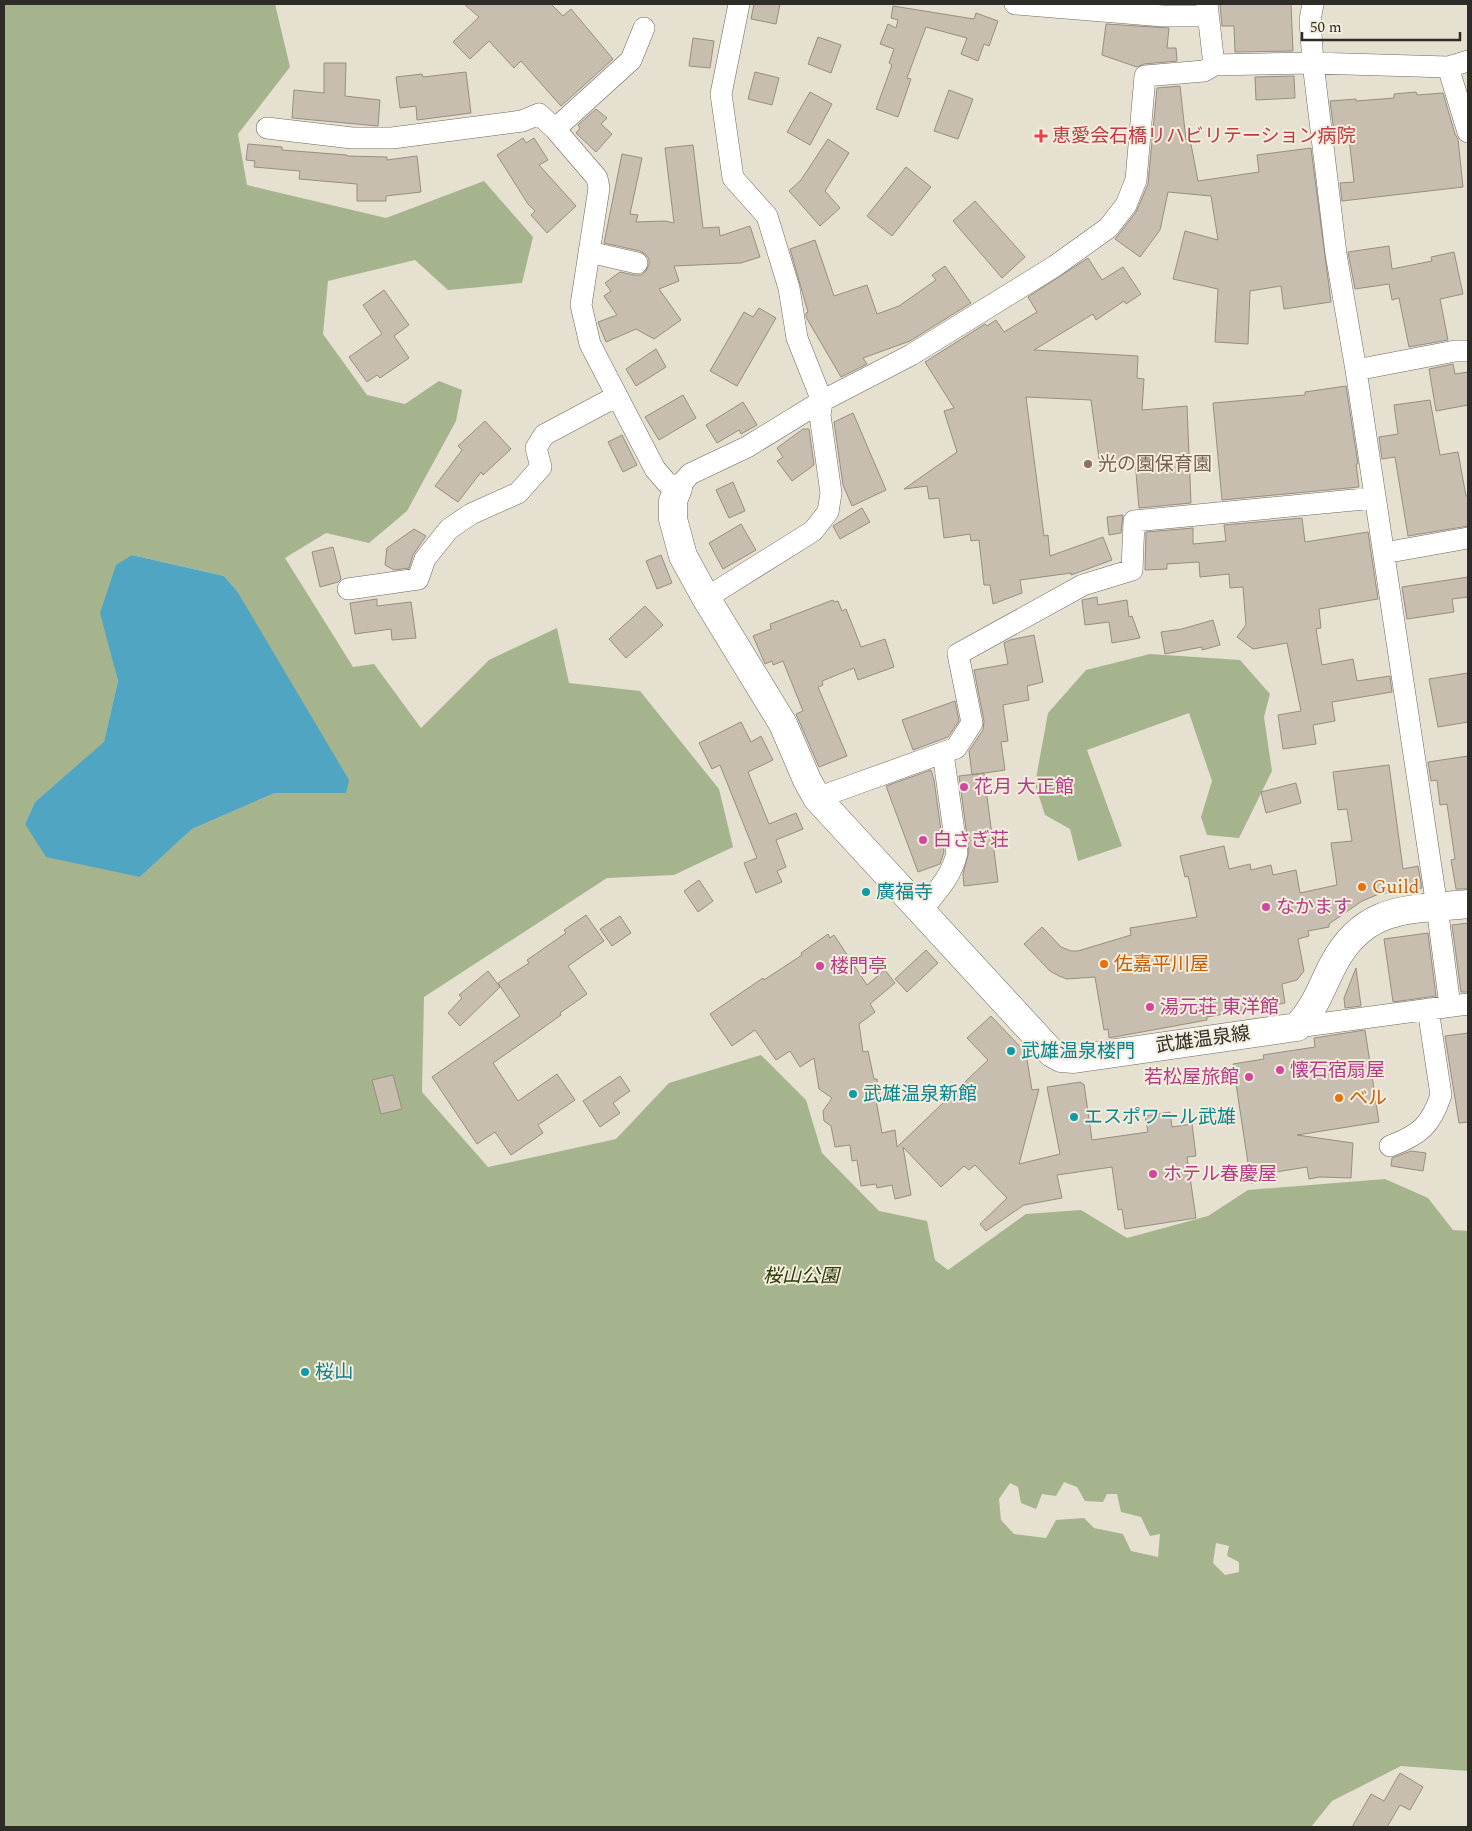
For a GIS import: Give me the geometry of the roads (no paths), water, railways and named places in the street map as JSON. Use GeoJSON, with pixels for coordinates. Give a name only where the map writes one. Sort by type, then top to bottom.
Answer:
{"type":"FeatureCollection","features":[{"type":"Feature","properties":{"kind":"street"},"geometry":{"type":"LineString","coordinates":[[706,598],[813,531],[828,512],[830,493],[820,415],[822,401],[797,338],[789,288],[768,216],[734,178],[721,94],[739,4]]}},
{"type":"Feature","properties":{"kind":"street"},"geometry":{"type":"LineString","coordinates":[[1015,4],[1163,16],[1207,10],[1214,66]]}},
{"type":"Feature","properties":{"kind":"street"},"geometry":{"type":"LineString","coordinates":[[1297,1027],[1459,1005],[1437,907],[1356,370],[1336,254],[1313,63],[1310,20],[1313,4]]}},
{"type":"Feature","properties":{"kind":"street"},"geometry":{"type":"LineString","coordinates":[[555,129],[631,60],[644,28]]}},
{"type":"Feature","properties":{"kind":"street"},"geometry":{"type":"LineString","coordinates":[[267,128],[352,138],[392,138],[522,121],[540,114],[597,178],[599,188],[581,305],[590,344],[655,469],[667,483],[678,488],[690,474],[747,447],[822,401],[911,354],[1055,266],[1108,228],[1126,205],[1136,180],[1145,76],[1204,71],[1214,66],[1313,63],[1448,67],[1468,61]]}},
{"type":"Feature","properties":{"kind":"street"},"geometry":{"type":"LineString","coordinates":[[1448,67],[1468,132]]}},
{"type":"Feature","properties":{"kind":"street"},"geometry":{"type":"LineString","coordinates":[[589,252],[637,263]]}},
{"type":"Feature","properties":{"kind":"street"},"geometry":{"type":"LineString","coordinates":[[1356,370],[1455,351],[1468,351]]}},
{"type":"Feature","properties":{"kind":"street"},"geometry":{"type":"LineString","coordinates":[[348,588],[418,579],[425,559],[449,529],[471,514],[518,494],[541,467],[536,448],[544,435],[617,396]]}},
{"type":"Feature","properties":{"kind":"street","name":"武雄温泉線"},"geometry":{"type":"LineString","coordinates":[[678,488],[673,501],[673,519],[683,556],[706,598],[782,724],[817,798],[1052,1053],[1061,1058],[1074,1059],[1297,1027]]}},
{"type":"Feature","properties":{"kind":"street"},"geometry":{"type":"LineString","coordinates":[[817,798],[956,748],[972,723],[958,654],[1083,585],[1132,570],[1134,521],[1375,498]]}},
{"type":"Feature","properties":{"kind":"street"},"geometry":{"type":"LineString","coordinates":[[1384,553],[1468,538]]}},
{"type":"Feature","properties":{"kind":"street"},"geometry":{"type":"LineString","coordinates":[[921,911],[948,877],[953,868],[956,853],[943,753]]}},
{"type":"Feature","properties":{"kind":"street"},"geometry":{"type":"LineString","coordinates":[[1297,1027],[1310,1013],[1339,953],[1356,931],[1371,921],[1389,914],[1468,904]]}},
{"type":"Feature","properties":{"kind":"street"},"geometry":{"type":"LineString","coordinates":[[1390,1146],[1408,1140],[1419,1132],[1429,1121],[1441,1094],[1428,1009]]}},
{"type":"Feature","properties":{"kind":"water"},"geometry":{"type":"Polygon","coordinates":[[[132,555],[224,576],[237,591],[349,780],[346,793],[275,793],[192,829],[140,877],[46,857],[25,824],[35,802],[104,742],[118,681],[100,613],[116,565],[132,555]]]}},
{"type":"Feature","properties":{"kind":"place","name":"恵愛会石橋リハビリテーション病院"},"geometry":{"type":"Point","coordinates":[1041,136]}},
{"type":"Feature","properties":{"kind":"place","name":"光の園保育園"},"geometry":{"type":"Point","coordinates":[1088,464]}},
{"type":"Feature","properties":{"kind":"place","name":"花月 大正館"},"geometry":{"type":"Point","coordinates":[964,787]}},
{"type":"Feature","properties":{"kind":"place","name":"白さぎ荘"},"geometry":{"type":"Point","coordinates":[923,840]}},
{"type":"Feature","properties":{"kind":"place","name":"Guild"},"geometry":{"type":"Point","coordinates":[1362,887]}},
{"type":"Feature","properties":{"kind":"place","name":"廣福寺"},"geometry":{"type":"Point","coordinates":[866,892]}},
{"type":"Feature","properties":{"kind":"place","name":"なかます"},"geometry":{"type":"Point","coordinates":[1266,907]}},
{"type":"Feature","properties":{"kind":"place","name":"佐嘉平川屋"},"geometry":{"type":"Point","coordinates":[1104,964]}},
{"type":"Feature","properties":{"kind":"place","name":"楼門亭"},"geometry":{"type":"Point","coordinates":[820,966]}},
{"type":"Feature","properties":{"kind":"place","name":"湯元荘 東洋館"},"geometry":{"type":"Point","coordinates":[1150,1007]}},
{"type":"Feature","properties":{"kind":"place","name":"武雄温泉楼門"},"geometry":{"type":"Point","coordinates":[1011,1051]}},
{"type":"Feature","properties":{"kind":"place","name":"懐石宿扇屋"},"geometry":{"type":"Point","coordinates":[1280,1070]}},
{"type":"Feature","properties":{"kind":"place","name":"若松屋旅館"},"geometry":{"type":"Point","coordinates":[1249,1077]}},
{"type":"Feature","properties":{"kind":"place","name":"武雄温泉新館"},"geometry":{"type":"Point","coordinates":[853,1094]}},
{"type":"Feature","properties":{"kind":"place","name":"ベル"},"geometry":{"type":"Point","coordinates":[1339,1098]}},
{"type":"Feature","properties":{"kind":"place","name":"エスポワール武雄"},"geometry":{"type":"Point","coordinates":[1074,1117]}},
{"type":"Feature","properties":{"kind":"place","name":"ホテル春慶屋"},"geometry":{"type":"Point","coordinates":[1153,1174]}},
{"type":"Feature","properties":{"kind":"place","name":"桜山"},"geometry":{"type":"Point","coordinates":[305,1372]}},
{"type":"Feature","properties":{"kind":"park label","name":"桜山公園"},"geometry":{"type":"Point","coordinates":[801,1276]}}]}
